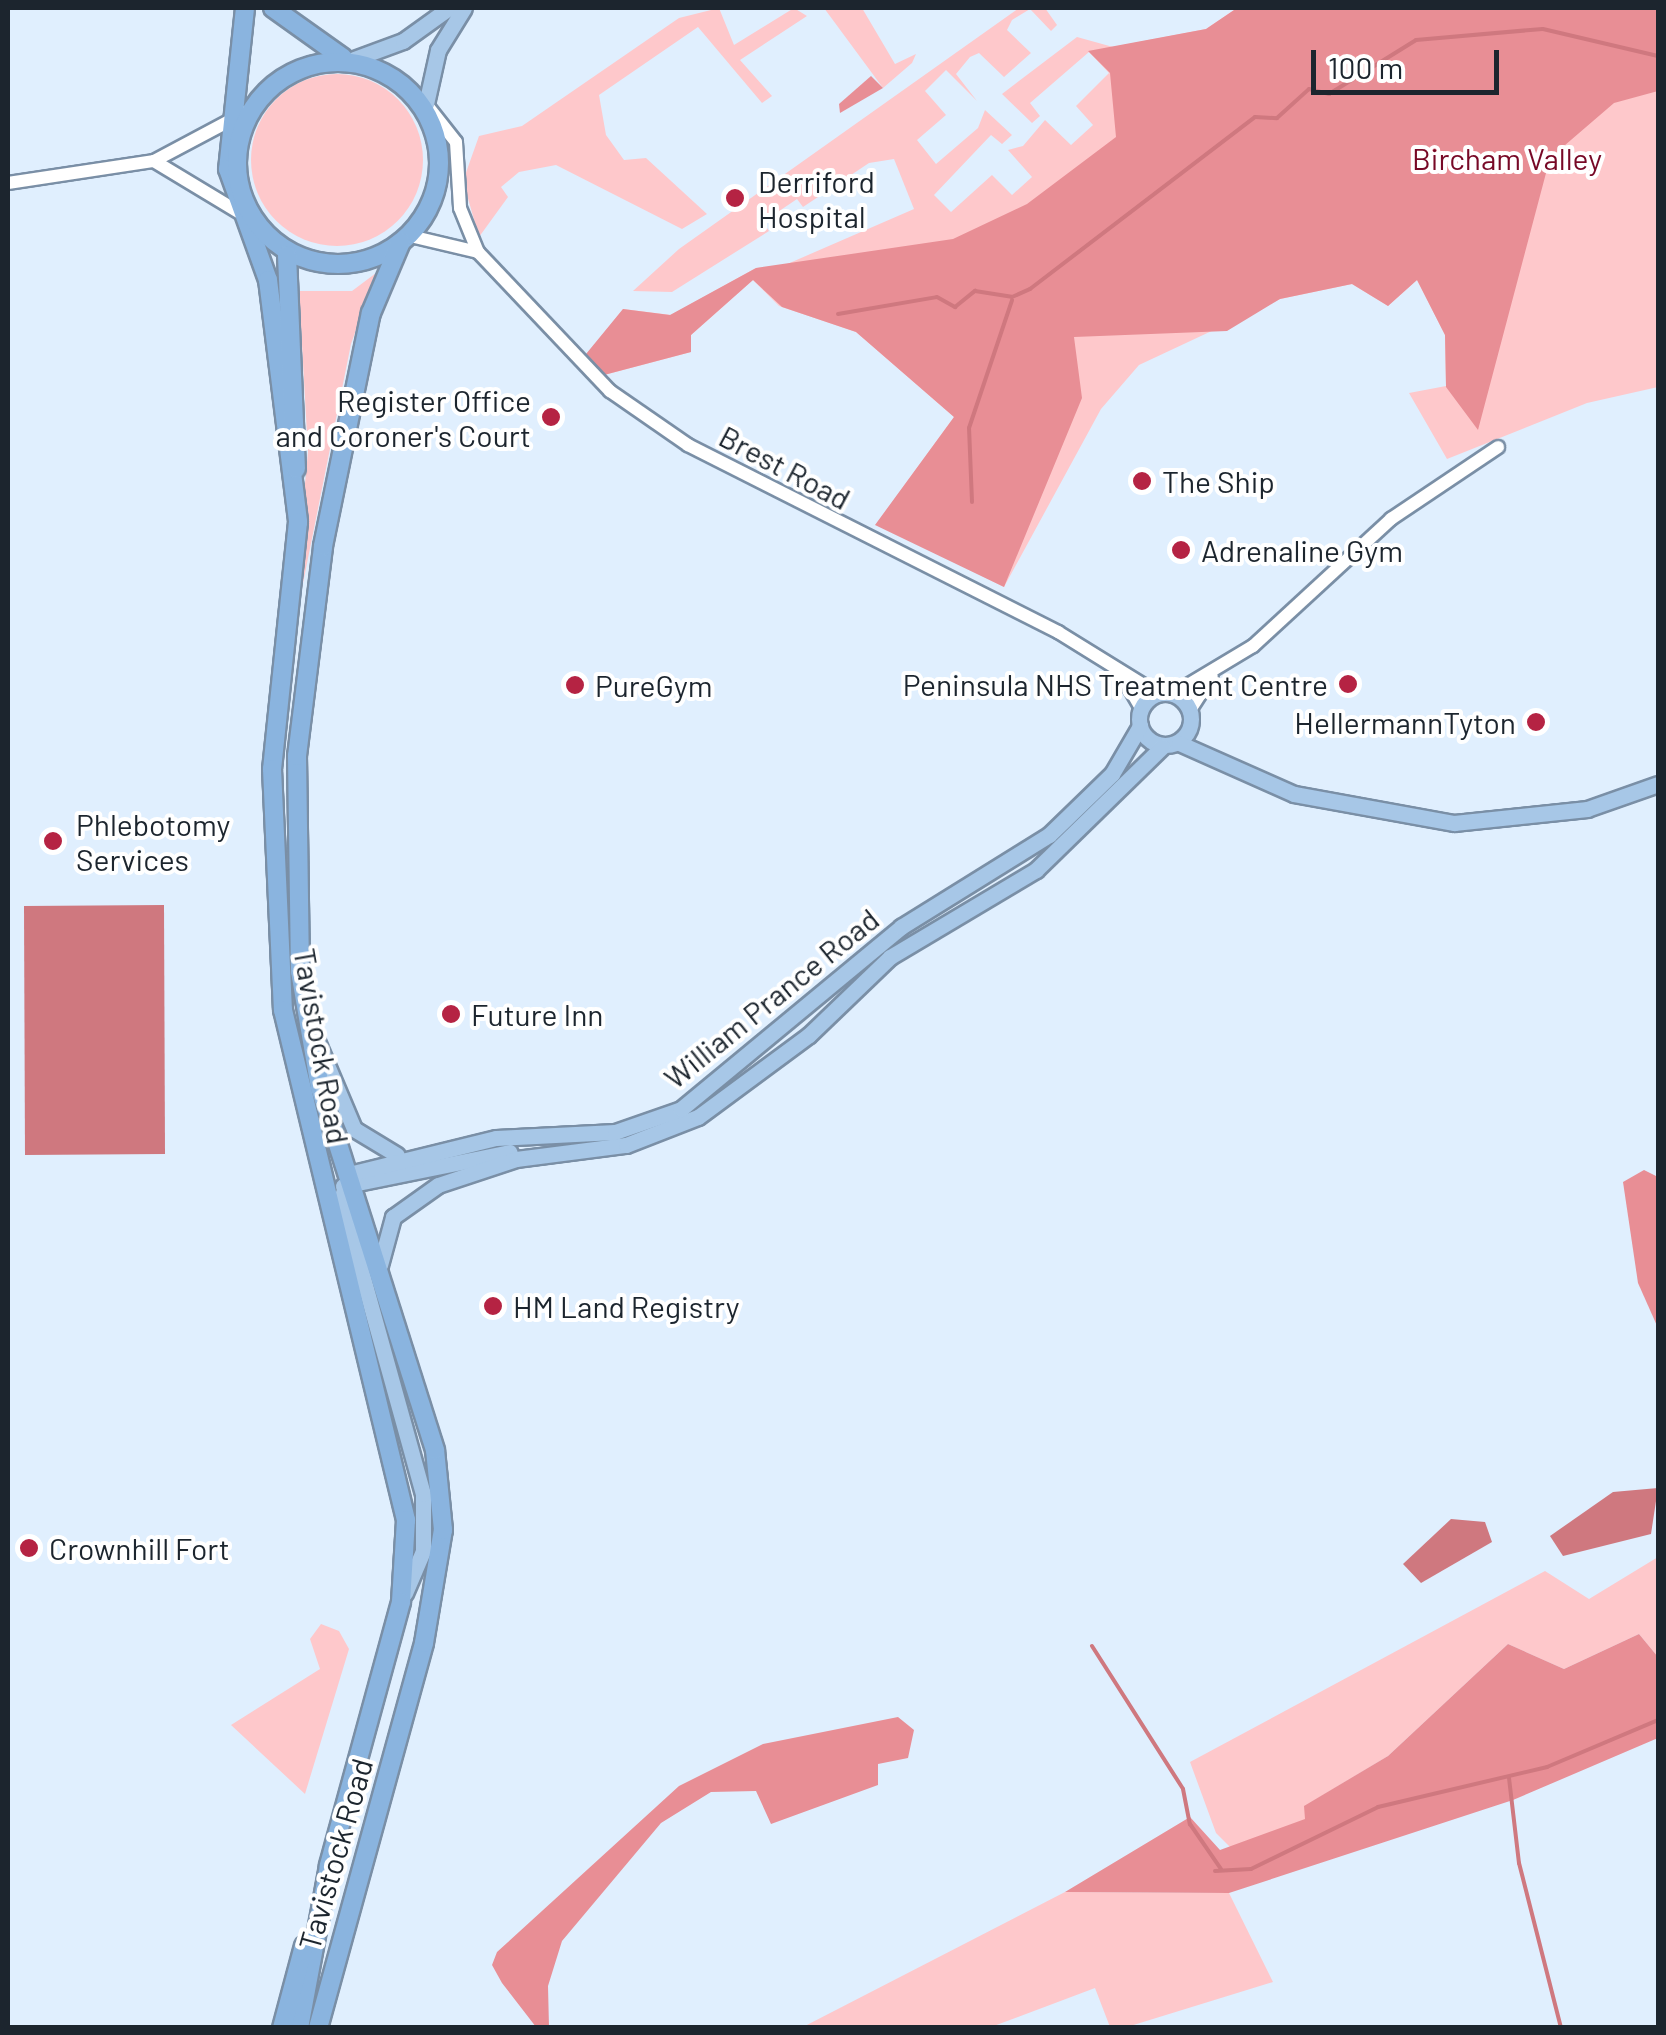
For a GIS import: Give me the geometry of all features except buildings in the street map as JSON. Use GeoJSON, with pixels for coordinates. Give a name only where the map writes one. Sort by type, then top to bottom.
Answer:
{"type":"FeatureCollection","features":[{"type":"Feature","properties":{"kind":"highway","name":"Tavistock Road"},"geometry":{"type":"LineString","coordinates":[[244,8],[228,169],[268,280],[294,489]]}},
{"type":"Feature","properties":{"kind":"highway"},"geometry":{"type":"LineString","coordinates":[[273,8],[349,59],[393,73],[426,104],[436,167],[404,239],[356,264],[287,256],[246,217],[242,168],[252,109],[289,75],[349,59]]}},
{"type":"Feature","properties":{"kind":"highway","name":"Tavistock Road"},"geometry":{"type":"LineString","coordinates":[[318,2028],[424,1643],[444,1530],[436,1450],[306,1017],[298,740],[312,636],[371,313],[404,239]]}},
{"type":"Feature","properties":{"kind":"highway","name":"Tavistock Road"},"geometry":{"type":"LineString","coordinates":[[287,256],[299,443],[277,734],[271,886],[312,1158],[402,1494],[401,1602],[330,1866],[298,2028]]}},
{"type":"Feature","properties":{"kind":"highway"},"geometry":{"type":"LineString","coordinates":[[277,734],[290,722],[312,636]]}},
{"type":"Feature","properties":{"kind":"highway"},"geometry":{"type":"LineString","coordinates":[[277,734],[298,740]]}},
{"type":"Feature","properties":{"kind":"highway"},"geometry":{"type":"LineString","coordinates":[[282,2028],[330,1866]]}},
{"type":"Feature","properties":{"kind":"highway"},"geometry":{"type":"LineString","coordinates":[[329,2028],[330,1974]]}},
{"type":"Feature","properties":{"kind":"main road"},"geometry":{"type":"LineString","coordinates":[[349,59],[404,41],[449,8]]}},
{"type":"Feature","properties":{"kind":"main road"},"geometry":{"type":"LineString","coordinates":[[426,104],[438,50],[464,8]]}},
{"type":"Feature","properties":{"kind":"main road"},"geometry":{"type":"LineString","coordinates":[[1220,756],[1191,718],[1166,694],[1141,708],[1140,726],[1171,744],[1220,756],[1314,799],[1454,823],[1587,808],[1658,784]]}},
{"type":"Feature","properties":{"kind":"main road","name":"William Prance Road"},"geometry":{"type":"LineString","coordinates":[[380,1266],[393,1217],[438,1185],[657,1136],[745,1085],[890,957],[1036,870],[1171,744],[1191,718]]}},
{"type":"Feature","properties":{"kind":"main road","name":"William Prance Road"},"geometry":{"type":"LineString","coordinates":[[356,1180],[397,1155],[615,1132],[681,1109],[901,927],[1049,835],[1112,774],[1140,726]]}},
{"type":"Feature","properties":{"kind":"main road"},"geometry":{"type":"LineString","coordinates":[[306,1017],[322,1037],[354,1129],[397,1155]]}},
{"type":"Feature","properties":{"kind":"main road","name":"William Prance Road"},"geometry":{"type":"LineString","coordinates":[[356,1180],[458,1159],[579,1151]]}},
{"type":"Feature","properties":{"kind":"main road"},"geometry":{"type":"LineString","coordinates":[[312,1158],[356,1180]]}},
{"type":"Feature","properties":{"kind":"main road","name":"Tavistock Road"},"geometry":{"type":"LineString","coordinates":[[356,1180],[423,1494],[423,1551],[401,1602]]}},
{"type":"Feature","properties":{"kind":"street","name":"Brest Road"},"geometry":{"type":"LineString","coordinates":[[426,104],[456,142],[460,208],[478,252],[562,344],[632,410],[688,445],[1166,694]]}},
{"type":"Feature","properties":{"kind":"street"},"geometry":{"type":"LineString","coordinates":[[8,183],[154,160],[252,109]]}},
{"type":"Feature","properties":{"kind":"street"},"geometry":{"type":"LineString","coordinates":[[154,160],[246,217]]}},
{"type":"Feature","properties":{"kind":"street"},"geometry":{"type":"LineString","coordinates":[[404,239],[478,252]]}},
{"type":"Feature","properties":{"kind":"street"},"geometry":{"type":"LineString","coordinates":[[1166,694],[1214,674],[1392,519],[1498,447]]}},
{"type":"Feature","properties":{"kind":"street"},"geometry":{"type":"LineString","coordinates":[[1114,665],[1141,708]]}},
{"type":"Feature","properties":{"kind":"street"},"geometry":{"type":"LineString","coordinates":[[1191,718],[1214,674]]}},
{"type":"Feature","properties":{"kind":"green space"},"geometry":{"type":"Polygon","coordinates":[[[719,8],[734,45],[794,8],[807,16],[740,60],[772,96],[762,103],[698,27],[599,95],[606,135],[624,160],[646,158],[707,214],[682,229],[556,165],[519,172],[501,187],[508,197],[479,237],[463,181],[479,136],[522,126],[679,18],[719,8]]]}},
{"type":"Feature","properties":{"kind":"green space"},"geometry":{"type":"Polygon","coordinates":[[[824,8],[862,8],[895,64],[916,54],[912,63],[883,88],[824,8]]]}},
{"type":"Feature","properties":{"kind":"green space","name":"Bircham Valley"},"geometry":{"type":"Polygon","coordinates":[[[1019,8],[1045,8],[1057,25],[1051,31],[1030,9],[1012,20],[1007,30],[1031,53],[1004,77],[979,53],[970,57],[956,74],[977,101],[946,70],[925,91],[946,115],[917,140],[936,164],[978,128],[985,110],[1012,135],[1002,144],[991,135],[934,195],[951,212],[992,175],[1012,195],[1032,177],[1008,150],[1023,146],[1045,120],[1071,145],[1093,125],[1076,106],[1109,73],[1089,52],[1030,103],[1040,116],[1032,123],[1002,94],[1077,37],[1113,47],[1206,29],[1237,8],[1658,8],[1658,387],[1587,403],[1447,459],[1409,393],[1446,386],[1445,335],[1417,280],[1388,306],[1352,284],[1280,299],[1139,365],[1101,409],[1004,587],[877,523],[954,417],[856,332],[779,306],[753,280],[691,335],[691,352],[604,375],[587,354],[623,309],[671,315],[756,268],[785,265],[914,209],[894,159],[869,163],[803,207],[797,199],[763,222],[769,231],[672,292],[633,291],[679,249],[1019,8]]]}},
{"type":"Feature","properties":{"kind":"green space","name":"Bircham Valley"},"geometry":{"type":"Polygon","coordinates":[[[1237,8],[1658,8],[1658,91],[1614,103],[1550,158],[1478,430],[1446,387],[1445,335],[1417,280],[1388,306],[1352,284],[1280,299],[1227,331],[1074,337],[1082,398],[1004,587],[875,525],[954,417],[856,332],[782,307],[753,280],[691,335],[691,352],[604,375],[586,354],[623,309],[670,315],[756,268],[953,239],[1027,204],[1116,137],[1110,73],[1088,51],[1206,29],[1237,8]]]}},
{"type":"Feature","properties":{"kind":"green space"},"geometry":{"type":"Polygon","coordinates":[[[337,74],[370,81],[398,99],[416,127],[423,160],[416,193],[398,221],[370,239],[337,246],[304,239],[276,221],[258,193],[251,160],[258,127],[276,99],[304,81],[337,74]]]}},
{"type":"Feature","properties":{"kind":"green space"},"geometry":{"type":"Polygon","coordinates":[[[871,76],[883,88],[840,113],[839,104],[871,76]]]}},
{"type":"Feature","properties":{"kind":"green space"},"geometry":{"type":"Polygon","coordinates":[[[376,273],[351,344],[289,653],[308,452],[299,291],[352,291],[376,273]]]}},
{"type":"Feature","properties":{"kind":"green space"},"geometry":{"type":"Polygon","coordinates":[[[1644,1170],[1658,1177],[1658,1328],[1638,1283],[1623,1182],[1644,1170]]]}},
{"type":"Feature","properties":{"kind":"green space"},"geometry":{"type":"Polygon","coordinates":[[[1658,1557],[1658,1657],[1639,1634],[1564,1669],[1508,1644],[1388,1756],[1305,1806],[1306,1828],[1238,1855],[1216,1833],[1190,1762],[1545,1571],[1589,1599],[1658,1557]]]}},
{"type":"Feature","properties":{"kind":"green space"},"geometry":{"type":"Polygon","coordinates":[[[321,1624],[339,1631],[349,1649],[305,1794],[231,1725],[320,1669],[310,1639],[321,1624]]]}},
{"type":"Feature","properties":{"kind":"green space"},"geometry":{"type":"Polygon","coordinates":[[[1639,1634],[1658,1657],[1658,1738],[1513,1800],[1229,1893],[1065,1892],[1190,1817],[1220,1850],[1305,1819],[1304,1806],[1388,1756],[1508,1644],[1564,1669],[1639,1634]]]}},
{"type":"Feature","properties":{"kind":"green space"},"geometry":{"type":"Polygon","coordinates":[[[898,1717],[914,1730],[908,1758],[878,1764],[878,1785],[771,1824],[756,1791],[711,1792],[661,1823],[562,1941],[548,1986],[549,2027],[536,2027],[502,1983],[492,1965],[497,1952],[679,1786],[763,1744],[898,1717]]]}},
{"type":"Feature","properties":{"kind":"green space"},"geometry":{"type":"Polygon","coordinates":[[[1065,1892],[1229,1893],[1273,1982],[1127,2027],[1110,2027],[1095,1988],[991,2027],[801,2028],[1065,1892]]]}},
{"type":"Feature","properties":{"kind":"shaded area"},"geometry":{"type":"Polygon","coordinates":[[[164,905],[165,1154],[25,1155],[24,906],[164,905]]]}},
{"type":"Feature","properties":{"kind":"shaded area"},"geometry":{"type":"Polygon","coordinates":[[[1658,1488],[1651,1534],[1563,1556],[1550,1536],[1613,1492],[1658,1488]]]}},
{"type":"Feature","properties":{"kind":"shaded area"},"geometry":{"type":"Polygon","coordinates":[[[1451,1519],[1485,1522],[1492,1542],[1421,1583],[1403,1564],[1451,1519]]]}},
{"type":"Feature","properties":{"kind":"waterway"},"geometry":{"type":"LineString","coordinates":[[838,314],[937,297],[955,307],[975,291],[1012,297],[1030,289],[1255,117],[1277,118],[1309,89],[1329,94],[1416,40],[1543,29],[1658,56]]}},
{"type":"Feature","properties":{"kind":"waterway"},"geometry":{"type":"LineString","coordinates":[[972,502],[969,428],[1012,300]]}},
{"type":"Feature","properties":{"kind":"waterway"},"geometry":{"type":"LineString","coordinates":[[1092,1646],[1183,1789],[1190,1824],[1221,1869]]}},
{"type":"Feature","properties":{"kind":"waterway"},"geometry":{"type":"LineString","coordinates":[[1215,1871],[1251,1869],[1378,1807],[1547,1767],[1658,1720]]}},
{"type":"Feature","properties":{"kind":"waterway"},"geometry":{"type":"LineString","coordinates":[[1509,1778],[1519,1863],[1561,2028]]}},
{"type":"Feature","properties":{"kind":"place","name":"Derriford Hospital"},"geometry":{"type":"Point","coordinates":[735,198]}},
{"type":"Feature","properties":{"kind":"place","name":"Register Office and Coroner's Court"},"geometry":{"type":"Point","coordinates":[551,417]}},
{"type":"Feature","properties":{"kind":"place","name":"The Ship"},"geometry":{"type":"Point","coordinates":[1142,481]}},
{"type":"Feature","properties":{"kind":"place","name":"Adrenaline Gym"},"geometry":{"type":"Point","coordinates":[1181,550]}},
{"type":"Feature","properties":{"kind":"place","name":"Peninsula NHS Treatment Centre"},"geometry":{"type":"Point","coordinates":[1348,684]}},
{"type":"Feature","properties":{"kind":"place","name":"PureGym"},"geometry":{"type":"Point","coordinates":[575,685]}},
{"type":"Feature","properties":{"kind":"place","name":"HellermannTyton"},"geometry":{"type":"Point","coordinates":[1536,722]}},
{"type":"Feature","properties":{"kind":"place","name":"Phlebotomy Services"},"geometry":{"type":"Point","coordinates":[53,841]}},
{"type":"Feature","properties":{"kind":"place","name":"Future Inn"},"geometry":{"type":"Point","coordinates":[451,1014]}},
{"type":"Feature","properties":{"kind":"place","name":"HM Land Registry"},"geometry":{"type":"Point","coordinates":[493,1306]}},
{"type":"Feature","properties":{"kind":"place","name":"Crownhill Fort"},"geometry":{"type":"Point","coordinates":[29,1548]}}]}
